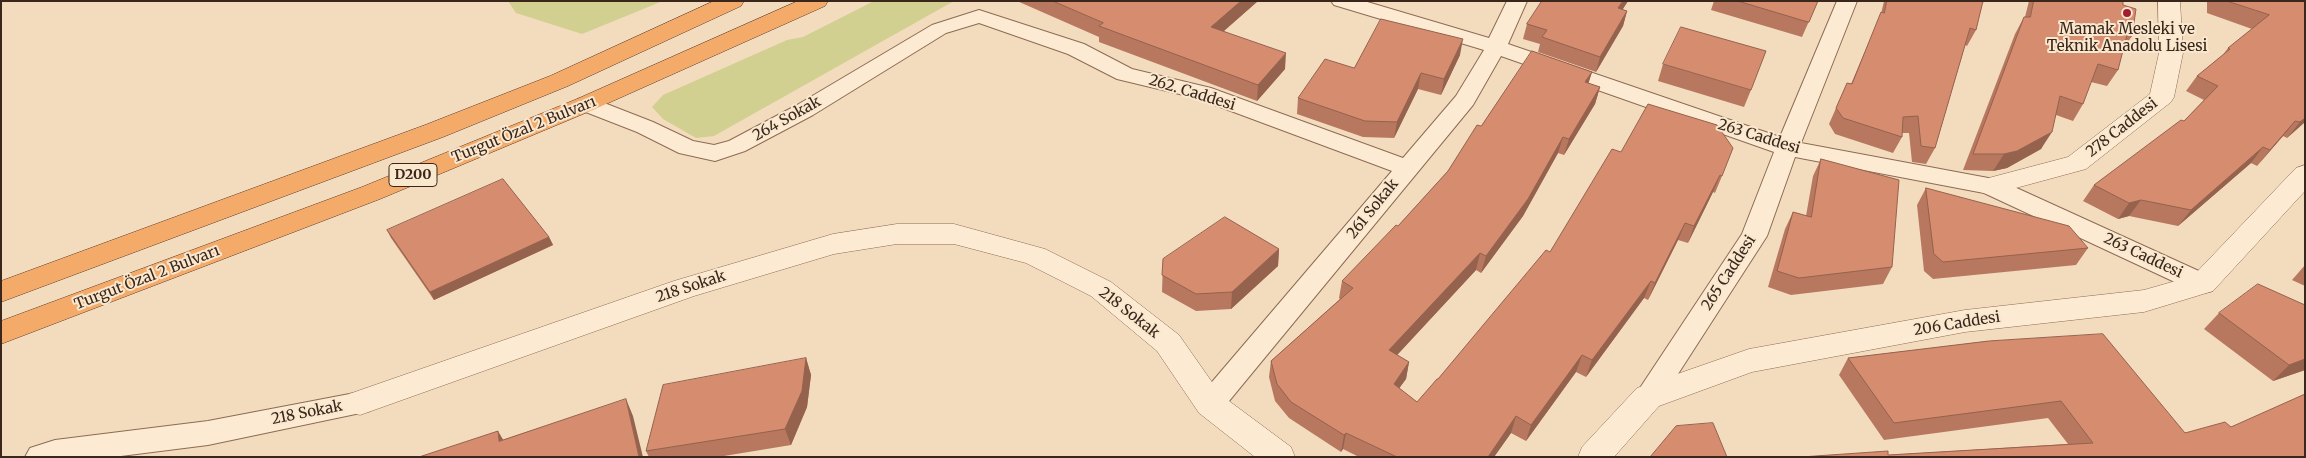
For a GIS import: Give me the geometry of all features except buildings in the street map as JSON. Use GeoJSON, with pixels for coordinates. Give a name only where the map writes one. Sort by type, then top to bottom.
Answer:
{"type":"FeatureCollection","features":[{"type":"Feature","properties":{"kind":"highway","name":"D200"},"geometry":{"type":"LineString","coordinates":[[1,292],[434,131],[559,81],[734,1]]}},
{"type":"Feature","properties":{"kind":"highway","name":"Turgut Özal 2 Bulvarı"},"geometry":{"type":"LineString","coordinates":[[1,333],[371,193],[586,104],[817,1]]}},
{"type":"Feature","properties":{"kind":"street","name":"263 Caddesi"},"geometry":{"type":"LineString","coordinates":[[1341,1],[1496,47],[1786,148],[1990,186],[2203,284]]}},
{"type":"Feature","properties":{"kind":"street","name":"261 Sokak"},"geometry":{"type":"LineString","coordinates":[[1210,404],[1385,197],[1406,168],[1465,100],[1496,47],[1517,1]]}},
{"type":"Feature","properties":{"kind":"street","name":"265 Caddesi"},"geometry":{"type":"LineString","coordinates":[[1648,397],[1754,236],[1786,148],[1848,1]]}},
{"type":"Feature","properties":{"kind":"street","name":"278 Caddesi"},"geometry":{"type":"LineString","coordinates":[[1990,186],[2077,163],[2162,97],[2171,53],[2169,1]]}},
{"type":"Feature","properties":{"kind":"street","name":"264 Sokak"},"geometry":{"type":"LineString","coordinates":[[586,104],[645,128],[687,148],[715,153],[737,146],[805,110],[939,29],[979,16]]}},
{"type":"Feature","properties":{"kind":"street","name":"262. Caddesi"},"geometry":{"type":"LineString","coordinates":[[979,16],[1076,49],[1125,74],[1203,93],[1406,168]]}},
{"type":"Feature","properties":{"kind":"street"},"geometry":{"type":"LineString","coordinates":[[2203,284],[2305,174]]}},
{"type":"Feature","properties":{"kind":"street","name":"218 Sokak"},"geometry":{"type":"LineString","coordinates":[[40,457],[55,452],[208,433],[360,403],[684,288],[834,244],[897,234],[954,234],[1035,256],[1101,289],[1168,343],[1210,404],[1279,457]]}},
{"type":"Feature","properties":{"kind":"street","name":"206 Caddesi"},"geometry":{"type":"LineString","coordinates":[[1594,457],[1648,397],[1749,361],[1965,321],[2144,301],[2203,284]]}},
{"type":"Feature","properties":{"kind":"shaded area"},"geometry":{"type":"Polygon","coordinates":[[[508,1],[663,1],[582,34],[516,13],[508,1]]]}},
{"type":"Feature","properties":{"kind":"shaded area"},"geometry":{"type":"Polygon","coordinates":[[[874,1],[954,1],[714,136],[696,138],[663,119],[652,107],[663,95],[787,40],[803,37],[874,1]]]}},
{"type":"Feature","properties":{"kind":"place","name":"Mamak Mesleki ve Teknik Anadolu Lisesi"},"geometry":{"type":"Point","coordinates":[2127,13]}}]}
